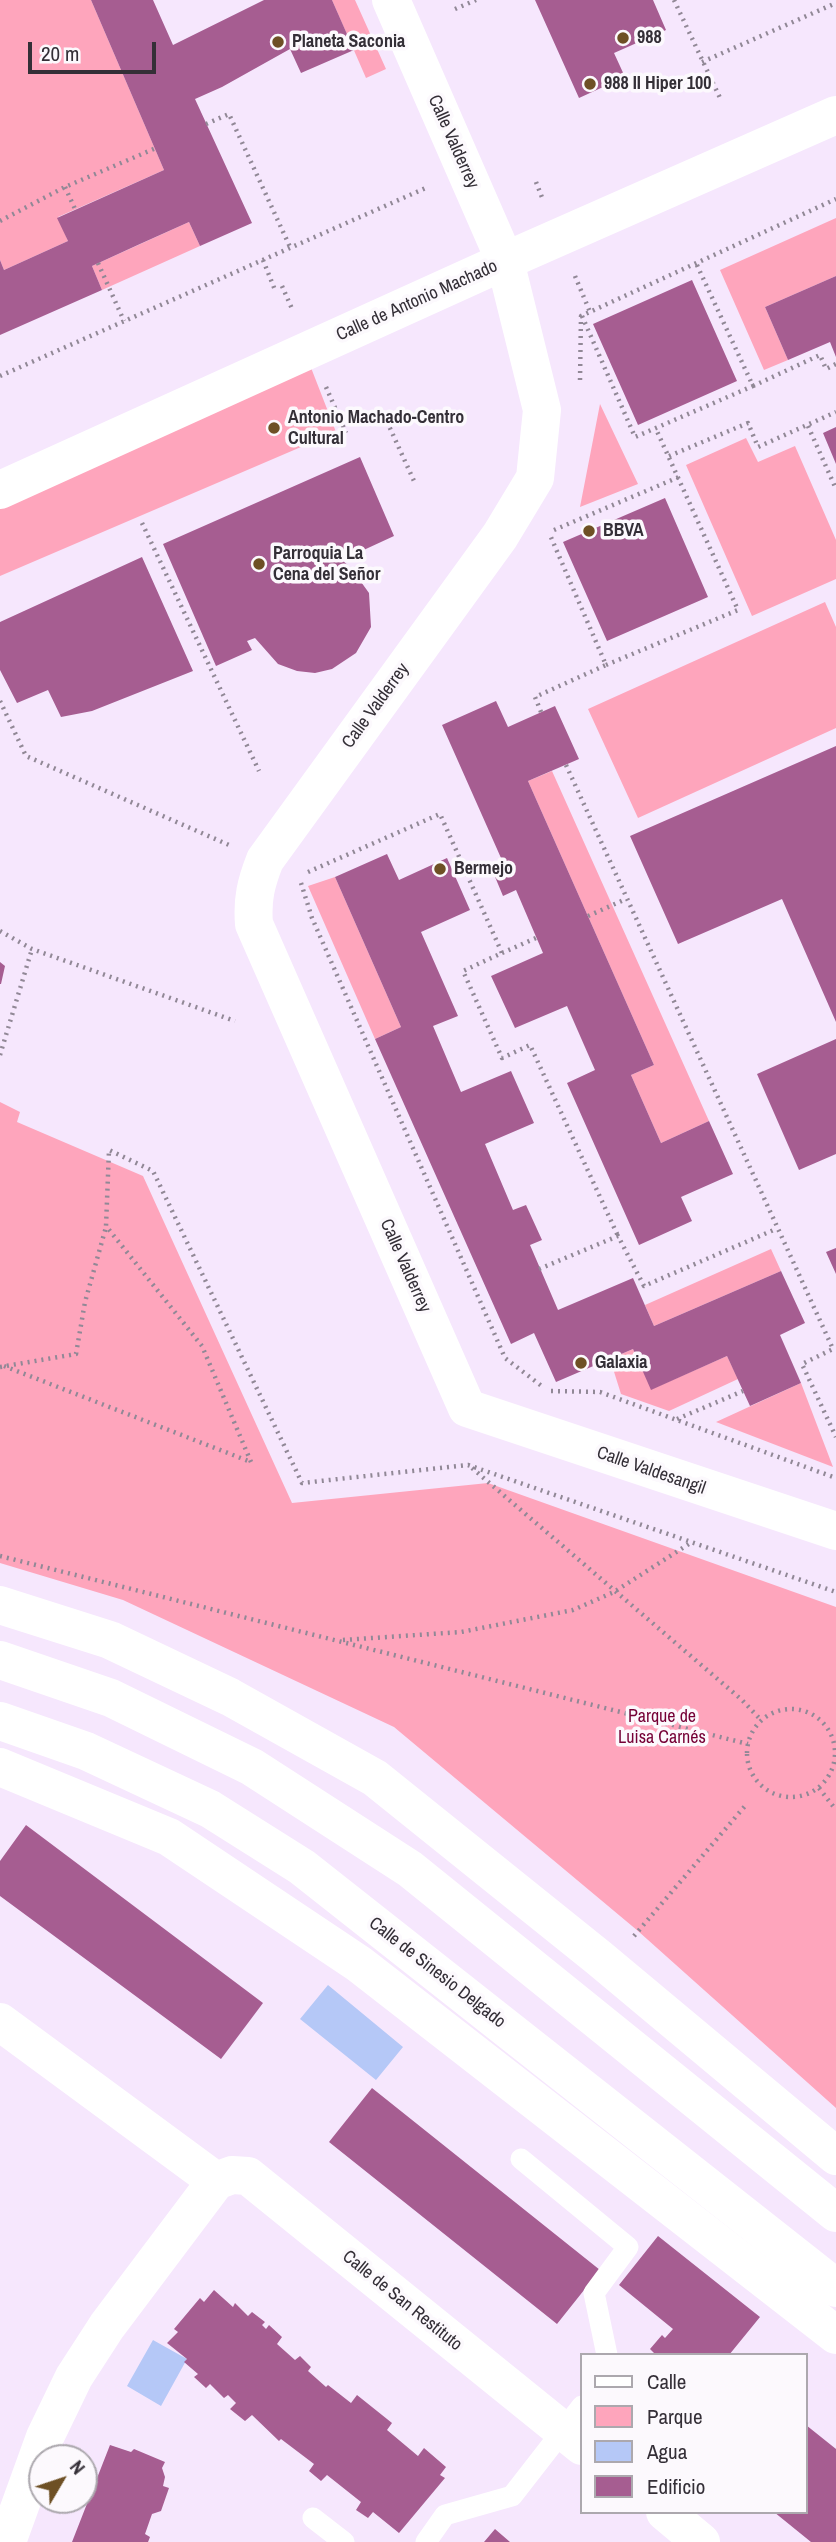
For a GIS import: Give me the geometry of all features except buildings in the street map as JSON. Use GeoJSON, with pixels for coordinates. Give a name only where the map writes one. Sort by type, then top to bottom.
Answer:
{"type":"FeatureCollection","features":[{"type":"Feature","properties":{"kind":"street","name":"Calle Valderrey"},"geometry":{"type":"LineString","coordinates":[[391,0],[505,261],[542,410],[535,478],[500,536],[265,860],[255,885],[252,903],[254,924],[467,1408]]}},
{"type":"Feature","properties":{"kind":"street","name":"Calle de Antonio Machado"},"geometry":{"type":"LineString","coordinates":[[0,490],[505,261],[836,115]]}},
{"type":"Feature","properties":{"kind":"street","name":"Calle Valdesangil"},"geometry":{"type":"LineString","coordinates":[[467,1408],[836,1531]]}},
{"type":"Feature","properties":{"kind":"street"},"geometry":{"type":"LineString","coordinates":[[0,1605],[110,1640],[230,1697],[375,1777],[599,1958],[836,2156]]}},
{"type":"Feature","properties":{"kind":"street"},"geometry":{"type":"LineString","coordinates":[[0,1660],[111,1698],[252,1767],[410,1869],[836,2213]]}},
{"type":"Feature","properties":{"kind":"street","name":"Calle de Sinesio Delgado"},"geometry":{"type":"LineString","coordinates":[[0,1720],[86,1751],[210,1810],[302,1867],[836,2288]]}},
{"type":"Feature","properties":{"kind":"street"},"geometry":{"type":"LineString","coordinates":[[0,1767],[169,1837],[359,1964],[836,2335]]}},
{"type":"Feature","properties":{"kind":"street"},"geometry":{"type":"LineString","coordinates":[[0,2022],[216,2181],[107,2326],[74,2377],[46,2437],[7,2542]]}},
{"type":"Feature","properties":{"kind":"street","name":"Calle de San Restituto"},"geometry":{"type":"LineString","coordinates":[[216,2181],[232,2175],[248,2176],[576,2427]]}},
{"type":"Feature","properties":{"kind":"street"},"geometry":{"type":"LineString","coordinates":[[667,2514],[701,2542]]}},
{"type":"Feature","properties":{"kind":"lane"},"geometry":{"type":"LineString","coordinates":[[520,2159],[628,2247],[594,2293],[607,2353]]}},
{"type":"Feature","properties":{"kind":"lane"},"geometry":{"type":"LineString","coordinates":[[426,2542],[445,2515],[512,2496],[576,2427]]}},
{"type":"Feature","properties":{"kind":"lane"},"geometry":{"type":"LineString","coordinates":[[313,2518],[344,2542]]}},
{"type":"Feature","properties":{"kind":"path"},"geometry":{"type":"LineString","coordinates":[[455,9],[476,0]]}},
{"type":"Feature","properties":{"kind":"path"},"geometry":{"type":"LineString","coordinates":[[674,0],[721,100]]}},
{"type":"Feature","properties":{"kind":"path"},"geometry":{"type":"LineString","coordinates":[[702,62],[836,3]]}},
{"type":"Feature","properties":{"kind":"path"},"geometry":{"type":"LineString","coordinates":[[206,124],[229,114],[290,247]]}},
{"type":"Feature","properties":{"kind":"path"},"geometry":{"type":"LineString","coordinates":[[0,221],[65,187],[156,148]]}},
{"type":"Feature","properties":{"kind":"path"},"geometry":{"type":"LineString","coordinates":[[0,376],[439,182]]}},
{"type":"Feature","properties":{"kind":"path"},"geometry":{"type":"LineString","coordinates":[[65,187],[75,209]]}},
{"type":"Feature","properties":{"kind":"path"},"geometry":{"type":"LineString","coordinates":[[582,316],[836,199]]}},
{"type":"Feature","properties":{"kind":"path"},"geometry":{"type":"LineString","coordinates":[[263,260],[275,290]]}},
{"type":"Feature","properties":{"kind":"path"},"geometry":{"type":"LineString","coordinates":[[98,263],[124,321]]}},
{"type":"Feature","properties":{"kind":"path"},"geometry":{"type":"LineString","coordinates":[[696,263],[753,386]]}},
{"type":"Feature","properties":{"kind":"path"},"geometry":{"type":"LineString","coordinates":[[580,383],[582,316]]}},
{"type":"Feature","properties":{"kind":"path"},"geometry":{"type":"LineString","coordinates":[[582,316],[635,438],[820,355],[826,369],[836,364]]}},
{"type":"Feature","properties":{"kind":"path"},"geometry":{"type":"LineString","coordinates":[[669,456],[748,422],[758,447],[836,412]]}},
{"type":"Feature","properties":{"kind":"path"},"geometry":{"type":"LineString","coordinates":[[384,415],[414,481]]}},
{"type":"Feature","properties":{"kind":"path"},"geometry":{"type":"LineString","coordinates":[[808,426],[836,489]]}},
{"type":"Feature","properties":{"kind":"path"},"geometry":{"type":"LineString","coordinates":[[541,712],[535,697],[738,610],[656,429]]}},
{"type":"Feature","properties":{"kind":"path"},"geometry":{"type":"LineString","coordinates":[[549,532],[678,477]]}},
{"type":"Feature","properties":{"kind":"path"},"geometry":{"type":"LineString","coordinates":[[540,543],[555,520]]}},
{"type":"Feature","properties":{"kind":"path"},"geometry":{"type":"LineString","coordinates":[[142,523],[259,771]]}},
{"type":"Feature","properties":{"kind":"path"},"geometry":{"type":"LineString","coordinates":[[549,532],[606,665]]}},
{"type":"Feature","properties":{"kind":"path"},"geometry":{"type":"LineString","coordinates":[[589,673],[606,665]]}},
{"type":"Feature","properties":{"kind":"path"},"geometry":{"type":"LineString","coordinates":[[0,701],[26,756],[265,860]]}},
{"type":"Feature","properties":{"kind":"path"},"geometry":{"type":"LineString","coordinates":[[566,765],[776,1228],[834,1348],[793,1367]]}},
{"type":"Feature","properties":{"kind":"path"},"geometry":{"type":"LineString","coordinates":[[299,876],[440,814],[502,953]]}},
{"type":"Feature","properties":{"kind":"path"},"geometry":{"type":"LineString","coordinates":[[304,868],[299,876],[312,918],[505,1358],[548,1390],[600,1392],[836,1478]]}},
{"type":"Feature","properties":{"kind":"path"},"geometry":{"type":"LineString","coordinates":[[588,916],[626,899]]}},
{"type":"Feature","properties":{"kind":"path"},"geometry":{"type":"LineString","coordinates":[[0,932],[32,949],[235,1021]]}},
{"type":"Feature","properties":{"kind":"path"},"geometry":{"type":"LineString","coordinates":[[536,938],[463,971],[502,1058],[530,1045],[618,1236],[644,1286],[776,1228]]}},
{"type":"Feature","properties":{"kind":"path"},"geometry":{"type":"LineString","coordinates":[[0,1055],[32,949]]}},
{"type":"Feature","properties":{"kind":"path"},"geometry":{"type":"LineString","coordinates":[[2,1366],[76,1354],[85,1302],[106,1226],[110,1150],[153,1171],[302,1483],[468,1465],[836,1592]]}},
{"type":"Feature","properties":{"kind":"path"},"geometry":{"type":"LineString","coordinates":[[2,1366],[251,1462],[202,1346],[106,1226]]}},
{"type":"Feature","properties":{"kind":"path"},"geometry":{"type":"LineString","coordinates":[[539,1269],[618,1236]]}},
{"type":"Feature","properties":{"kind":"path"},"geometry":{"type":"LineString","coordinates":[[802,1364],[836,1437]]}},
{"type":"Feature","properties":{"kind":"path"},"geometry":{"type":"LineString","coordinates":[[677,1420],[743,1391]]}},
{"type":"Feature","properties":{"kind":"path"},"geometry":{"type":"LineString","coordinates":[[468,1465],[742,1700],[761,1720]]}},
{"type":"Feature","properties":{"kind":"path"},"geometry":{"type":"LineString","coordinates":[[339,1640],[461,1632],[573,1610],[614,1592],[692,1541]]}},
{"type":"Feature","properties":{"kind":"path"},"geometry":{"type":"LineString","coordinates":[[0,1556],[748,1744]]}},
{"type":"Feature","properties":{"kind":"path"},"geometry":{"type":"LineString","coordinates":[[788,1709],[817,1717],[835,1742],[835,1759],[830,1775],[819,1788],[803,1797],[785,1797],[768,1791],[755,1779],[748,1762],[748,1744],[752,1731],[761,1720],[788,1709]]}},
{"type":"Feature","properties":{"kind":"path"},"geometry":{"type":"LineString","coordinates":[[819,1788],[836,1810]]}},
{"type":"Feature","properties":{"kind":"path"},"geometry":{"type":"LineString","coordinates":[[632,1938],[745,1806]]}},
{"type":"Feature","properties":{"kind":"green space"},"geometry":{"type":"Polygon","coordinates":[[[0,0],[91,0],[164,170],[58,217],[68,241],[4,270],[0,260],[0,0]]]}},
{"type":"Feature","properties":{"kind":"green space"},"geometry":{"type":"Polygon","coordinates":[[[332,0],[355,0],[386,69],[366,78],[332,0]]]}},
{"type":"Feature","properties":{"kind":"green space"},"geometry":{"type":"Polygon","coordinates":[[[836,218],[836,276],[765,307],[788,360],[764,370],[720,270],[836,218]]]}},
{"type":"Feature","properties":{"kind":"green space"},"geometry":{"type":"Polygon","coordinates":[[[189,222],[200,246],[102,290],[92,266],[189,222]]]}},
{"type":"Feature","properties":{"kind":"green space"},"geometry":{"type":"Polygon","coordinates":[[[308,360],[336,432],[0,576],[0,504],[308,360]]]}},
{"type":"Feature","properties":{"kind":"green space"},"geometry":{"type":"Polygon","coordinates":[[[600,404],[638,484],[580,507],[600,404]]]}},
{"type":"Feature","properties":{"kind":"green space"},"geometry":{"type":"Polygon","coordinates":[[[746,438],[758,462],[795,446],[836,540],[836,579],[752,616],[686,465],[746,438]]]}},
{"type":"Feature","properties":{"kind":"green space"},"geometry":{"type":"Polygon","coordinates":[[[825,602],[836,627],[836,728],[638,818],[588,709],[825,602]]]}},
{"type":"Feature","properties":{"kind":"green space"},"geometry":{"type":"Polygon","coordinates":[[[552,771],[709,1121],[661,1143],[631,1075],[654,1065],[528,781],[552,771]]]}},
{"type":"Feature","properties":{"kind":"green space"},"geometry":{"type":"Polygon","coordinates":[[[335,877],[401,1027],[375,1039],[308,886],[335,877]]]}},
{"type":"Feature","properties":{"kind":"green space","name":"Parque de Luisa Carnés"},"geometry":{"type":"Polygon","coordinates":[[[0,1102],[20,1112],[17,1122],[143,1176],[292,1503],[488,1483],[836,1607],[836,2108],[638,1931],[394,1727],[123,1600],[0,1563],[0,1102]]]}},
{"type":"Feature","properties":{"kind":"green space"},"geometry":{"type":"Polygon","coordinates":[[[771,1249],[781,1271],[654,1326],[645,1305],[771,1249]]]}},
{"type":"Feature","properties":{"kind":"green space"},"geometry":{"type":"Polygon","coordinates":[[[633,1349],[652,1389],[727,1356],[738,1379],[669,1411],[621,1394],[610,1359],[633,1349]]]}},
{"type":"Feature","properties":{"kind":"green space"},"geometry":{"type":"Polygon","coordinates":[[[801,1383],[833,1467],[716,1422],[801,1383]]]}},
{"type":"Feature","properties":{"kind":"water"},"geometry":{"type":"Polygon","coordinates":[[[328,1985],[403,2047],[376,2080],[300,2019],[328,1985]]]}},
{"type":"Feature","properties":{"kind":"water"},"geometry":{"type":"Polygon","coordinates":[[[153,2340],[187,2359],[161,2406],[127,2386],[153,2340]]]}},
{"type":"Feature","properties":{"kind":"place","name":"988"},"geometry":{"type":"Point","coordinates":[623,38]}},
{"type":"Feature","properties":{"kind":"place","name":"Planeta Saconia"},"geometry":{"type":"Point","coordinates":[278,42]}},
{"type":"Feature","properties":{"kind":"place","name":"988 II Hiper 100"},"geometry":{"type":"Point","coordinates":[590,84]}},
{"type":"Feature","properties":{"kind":"place","name":"Antonio Machado-Centro Cultural"},"geometry":{"type":"Point","coordinates":[274,428]}},
{"type":"Feature","properties":{"kind":"place","name":"BBVA"},"geometry":{"type":"Point","coordinates":[589,531]}},
{"type":"Feature","properties":{"kind":"place","name":"Parroquia La Cena del Señor"},"geometry":{"type":"Point","coordinates":[259,564]}},
{"type":"Feature","properties":{"kind":"place","name":"Bermejo"},"geometry":{"type":"Point","coordinates":[440,869]}},
{"type":"Feature","properties":{"kind":"place","name":"Galaxia"},"geometry":{"type":"Point","coordinates":[581,1363]}}]}
